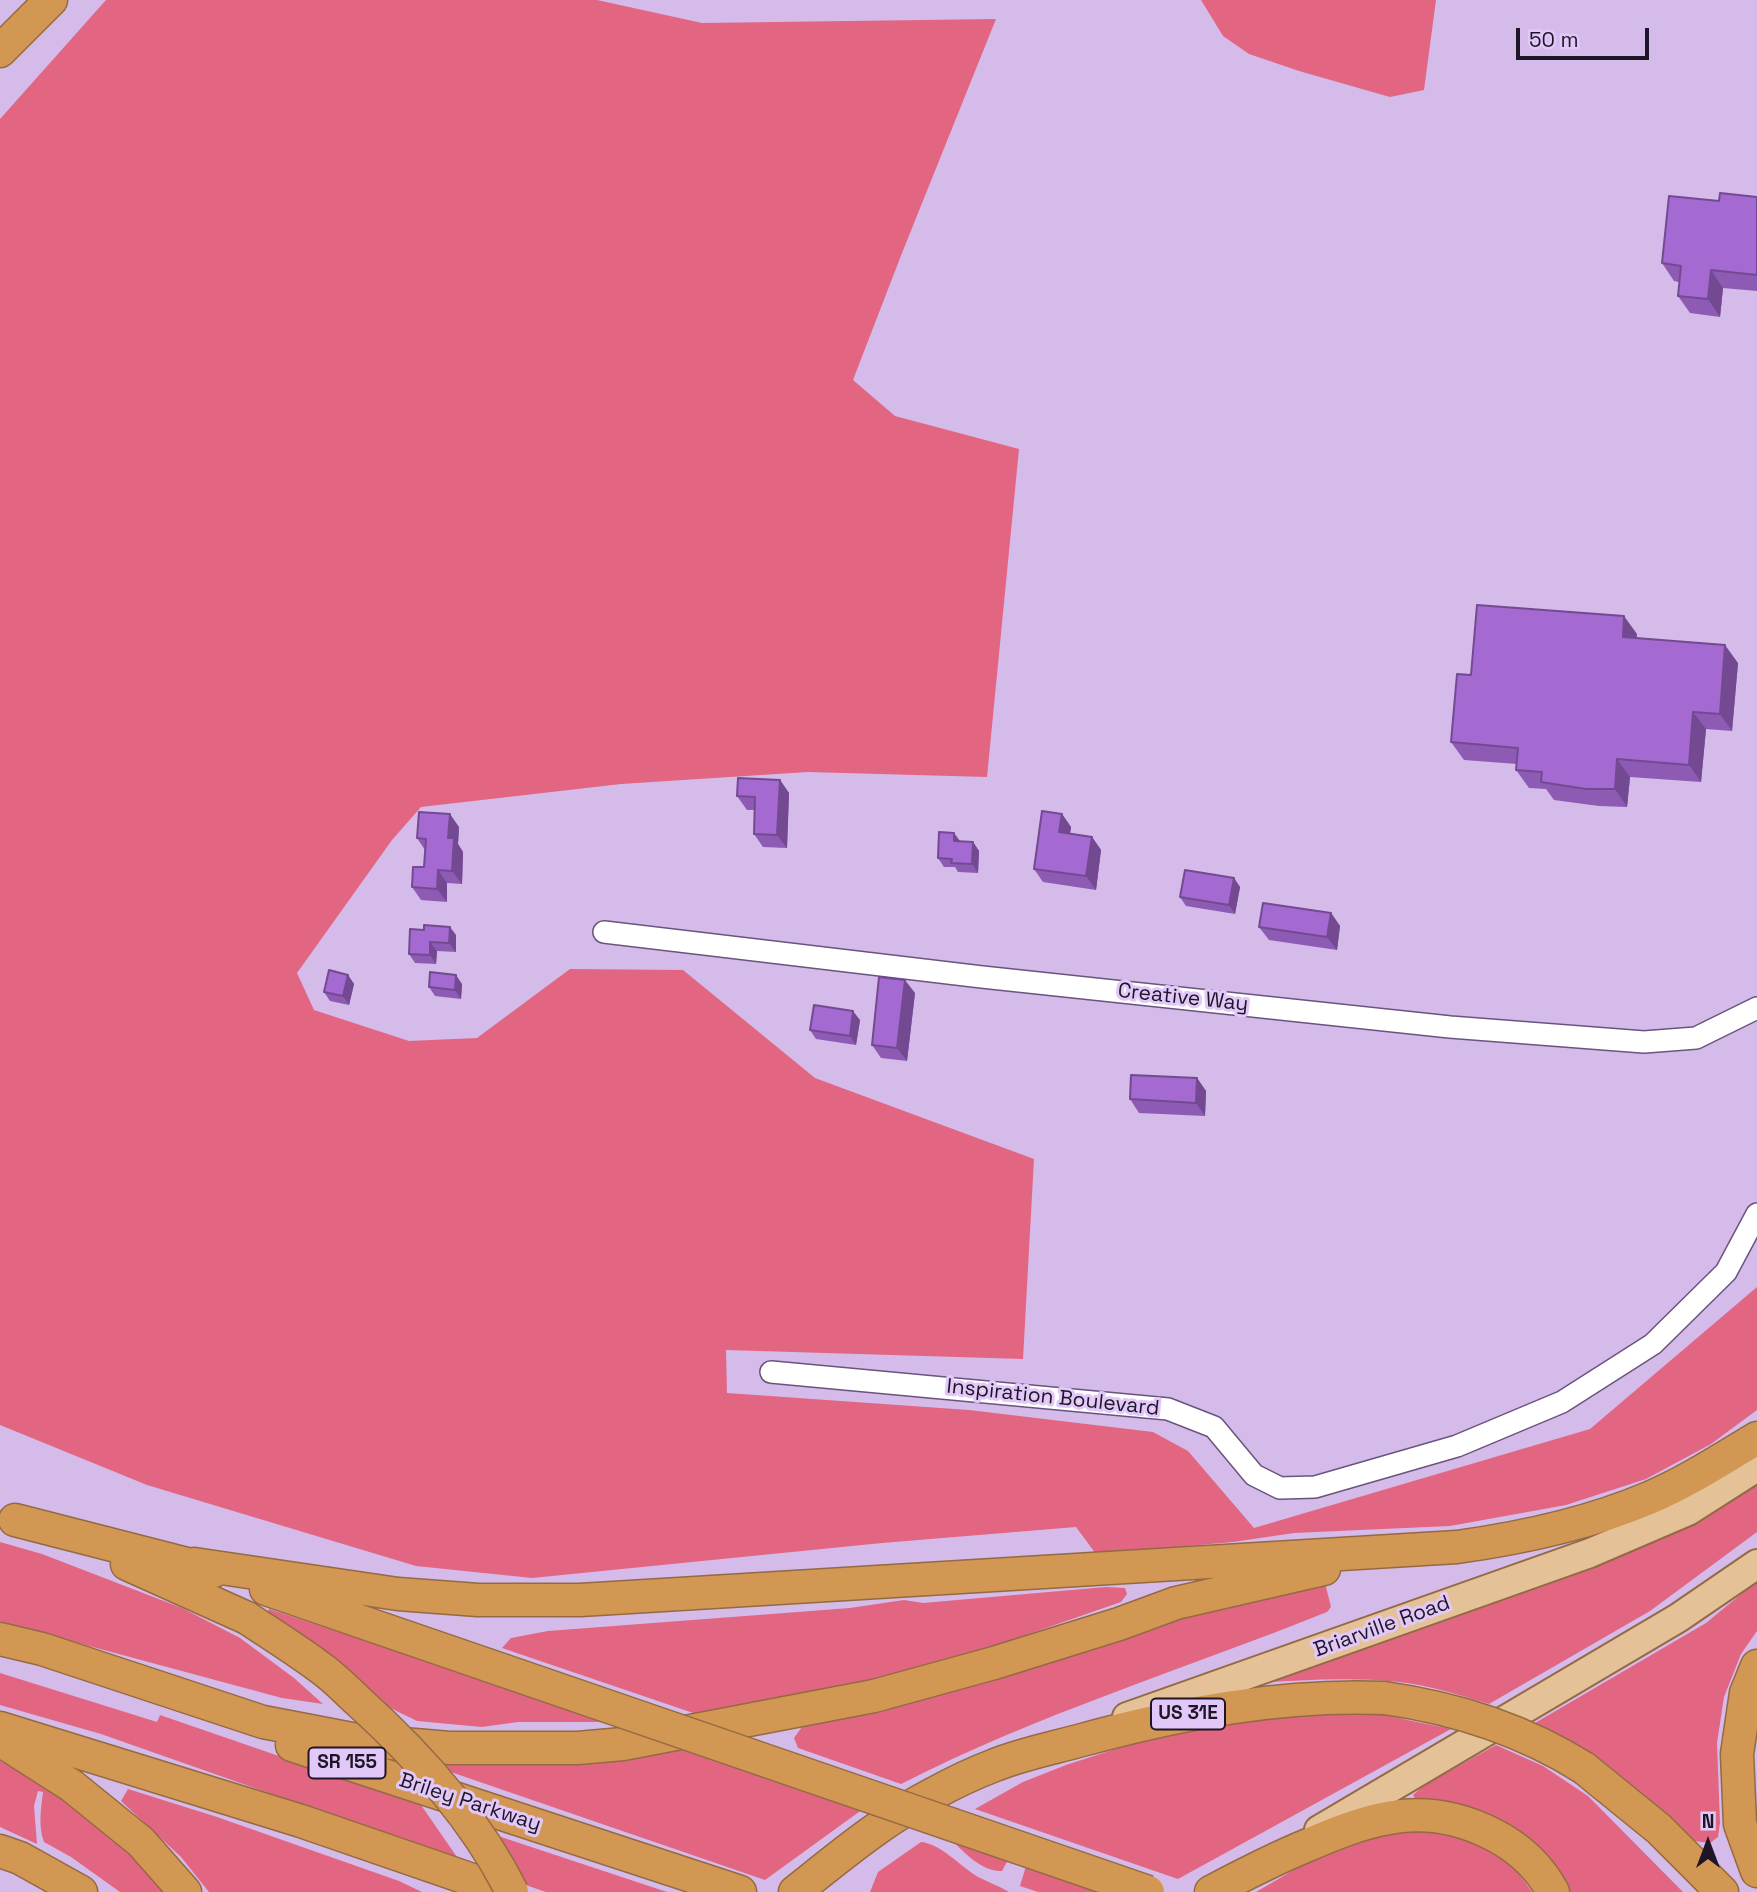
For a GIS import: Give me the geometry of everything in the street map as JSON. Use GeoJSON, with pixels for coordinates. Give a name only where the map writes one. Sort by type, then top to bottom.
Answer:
{"type":"FeatureCollection","features":[{"type":"Feature","properties":{"kind":"highway"},"geometry":{"type":"LineString","coordinates":[[0,51],[51,0]]}},
{"type":"Feature","properties":{"kind":"highway"},"geometry":{"type":"LineString","coordinates":[[194,1564],[398,1594],[478,1600],[580,1600],[1457,1547],[1500,1541],[1596,1517],[1650,1498],[1757,1438]]}},
{"type":"Feature","properties":{"kind":"highway"},"geometry":{"type":"LineString","coordinates":[[8,1518],[194,1564],[1148,1892]]}},
{"type":"Feature","properties":{"kind":"highway"},"geometry":{"type":"LineString","coordinates":[[8,1518],[151,1573],[247,1618],[320,1667],[382,1722],[420,1762],[465,1817],[498,1864],[510,1892]]}},
{"type":"Feature","properties":{"kind":"highway"},"geometry":{"type":"LineString","coordinates":[[0,1639],[42,1648],[263,1722],[357,1740],[449,1748],[578,1748],[623,1744],[874,1696],[994,1663],[1176,1603],[1404,1549]]}},
{"type":"Feature","properties":{"kind":"highway","name":"Briley Parkway"},"geometry":{"type":"LineString","coordinates":[[0,1649],[740,1892]]}},
{"type":"Feature","properties":{"kind":"highway"},"geometry":{"type":"LineString","coordinates":[[1757,1665],[1746,1693],[1737,1754],[1737,1787],[1740,1824],[1757,1871]]}},
{"type":"Feature","properties":{"kind":"highway","name":"US 31E"},"geometry":{"type":"LineString","coordinates":[[795,1892],[867,1835],[931,1794],[996,1764],[1157,1720],[1205,1711],[1286,1700],[1356,1697],[1384,1698],[1451,1709],[1524,1735],[1555,1750],[1584,1768],[1634,1807],[1722,1892]]}},
{"type":"Feature","properties":{"kind":"highway"},"geometry":{"type":"LineString","coordinates":[[0,1728],[301,1821],[510,1892]]}},
{"type":"Feature","properties":{"kind":"highway"},"geometry":{"type":"LineString","coordinates":[[0,1740],[72,1786],[141,1842],[184,1892]]}},
{"type":"Feature","properties":{"kind":"highway"},"geometry":{"type":"LineString","coordinates":[[1211,1892],[1259,1866],[1354,1825],[1402,1815],[1438,1815],[1478,1826],[1518,1849],[1546,1880],[1553,1892]]}},
{"type":"Feature","properties":{"kind":"highway"},"geometry":{"type":"LineString","coordinates":[[0,1851],[20,1858],[81,1892]]}},
{"type":"Feature","properties":{"kind":"main road","name":"Briarville Road"},"geometry":{"type":"LineString","coordinates":[[996,1764],[1590,1553],[1688,1511],[1757,1467]]}},
{"type":"Feature","properties":{"kind":"main road"},"geometry":{"type":"LineString","coordinates":[[1259,1866],[1678,1618],[1757,1564]]}},
{"type":"Feature","properties":{"kind":"street","name":"Creative Way"},"geometry":{"type":"LineString","coordinates":[[604,932],[1437,1026],[1644,1042],[1696,1038],[1757,1008]]}},
{"type":"Feature","properties":{"kind":"street","name":"Inspiration Boulevard"},"geometry":{"type":"LineString","coordinates":[[771,1371],[1168,1409],[1214,1427],[1254,1475],[1280,1488],[1315,1487],[1457,1446],[1562,1402],[1653,1344],[1726,1272],[1757,1214]]}},
{"type":"Feature","properties":{"kind":"shaded area"},"geometry":{"type":"Polygon","coordinates":[[[106,0],[597,0],[702,23],[996,19],[853,380],[895,416],[1019,449],[987,777],[808,772],[621,784],[421,807],[392,840],[297,973],[314,1010],[409,1041],[477,1038],[570,969],[683,970],[815,1078],[1034,1159],[1023,1359],[726,1350],[727,1393],[969,1410],[1153,1432],[1188,1451],[1254,1528],[1590,1429],[1757,1287],[1757,1410],[1711,1444],[1646,1479],[1566,1505],[1450,1526],[1294,1533],[1233,1542],[1096,1554],[1076,1527],[882,1543],[532,1578],[416,1566],[147,1485],[0,1425],[0,119],[106,0]]]}},
{"type":"Feature","properties":{"kind":"shaded area"},"geometry":{"type":"Polygon","coordinates":[[[1201,0],[1436,0],[1424,90],[1390,97],[1249,54],[1223,36],[1201,0]]]}},
{"type":"Feature","properties":{"kind":"shaded area"},"geometry":{"type":"Polygon","coordinates":[[[1757,1474],[1757,1532],[1650,1611],[1489,1704],[1433,1688],[1381,1680],[1257,1683],[1757,1474]]]}},
{"type":"Feature","properties":{"kind":"shaded area"},"geometry":{"type":"Polygon","coordinates":[[[0,1542],[42,1554],[182,1608],[240,1638],[294,1678],[323,1704],[282,1698],[0,1622],[0,1542]]]}},
{"type":"Feature","properties":{"kind":"shaded area"},"geometry":{"type":"Polygon","coordinates":[[[1757,1581],[1757,1631],[1741,1654],[1724,1697],[1717,1743],[1720,1823],[1718,1837],[1710,1843],[1694,1841],[1611,1769],[1535,1723],[1706,1623],[1757,1581]]]}},
{"type":"Feature","properties":{"kind":"shaded area"},"geometry":{"type":"Polygon","coordinates":[[[1325,1583],[1331,1607],[1327,1612],[1059,1714],[901,1784],[798,1748],[794,1738],[804,1724],[1173,1614],[1325,1583]]]}},
{"type":"Feature","properties":{"kind":"shaded area"},"geometry":{"type":"Polygon","coordinates":[[[1106,1587],[1125,1588],[1127,1594],[1121,1602],[954,1660],[891,1678],[702,1716],[502,1648],[511,1638],[548,1631],[850,1608],[904,1600],[923,1603],[1106,1587]]]}},
{"type":"Feature","properties":{"kind":"shaded area"},"geometry":{"type":"Polygon","coordinates":[[[269,1609],[611,1722],[518,1722],[482,1727],[417,1721],[374,1700],[266,1615],[269,1609]]]}},
{"type":"Feature","properties":{"kind":"shaded area"},"geometry":{"type":"Polygon","coordinates":[[[0,1673],[157,1722],[160,1715],[421,1805],[459,1860],[101,1734],[0,1705],[0,1673]]]}},
{"type":"Feature","properties":{"kind":"shaded area"},"geometry":{"type":"Polygon","coordinates":[[[1369,1712],[1451,1729],[1178,1879],[975,1809],[1023,1782],[1165,1733],[1263,1714],[1369,1712]]]}},
{"type":"Feature","properties":{"kind":"shaded area"},"geometry":{"type":"Polygon","coordinates":[[[1496,1745],[1543,1766],[1588,1796],[1683,1892],[1562,1892],[1534,1849],[1512,1829],[1473,1810],[1416,1800],[1413,1795],[1423,1786],[1496,1745]]]}},
{"type":"Feature","properties":{"kind":"shaded area"},"geometry":{"type":"Polygon","coordinates":[[[682,1746],[863,1809],[765,1880],[445,1770],[448,1760],[682,1746]]]}},
{"type":"Feature","properties":{"kind":"shaded area"},"geometry":{"type":"Polygon","coordinates":[[[0,1761],[45,1785],[115,1841],[169,1892],[120,1892],[71,1857],[44,1842],[41,1824],[43,1792],[38,1791],[34,1806],[37,1844],[0,1827],[0,1761]]]}},
{"type":"Feature","properties":{"kind":"shaded area"},"geometry":{"type":"Polygon","coordinates":[[[128,1789],[217,1817],[399,1881],[422,1892],[209,1892],[181,1857],[121,1801],[128,1789]]]}},
{"type":"Feature","properties":{"kind":"shaded area"},"geometry":{"type":"Polygon","coordinates":[[[1389,1828],[1440,1830],[1466,1835],[1504,1858],[1532,1892],[1256,1892],[1347,1839],[1389,1828]]]}},
{"type":"Feature","properties":{"kind":"shaded area"},"geometry":{"type":"Polygon","coordinates":[[[483,1831],[667,1892],[546,1892],[514,1881],[483,1831]]]}},
{"type":"Feature","properties":{"kind":"shaded area"},"geometry":{"type":"Polygon","coordinates":[[[952,1840],[1008,1860],[1002,1871],[988,1869],[952,1840]]]}},
{"type":"Feature","properties":{"kind":"shaded area"},"geometry":{"type":"Polygon","coordinates":[[[921,1842],[936,1847],[978,1877],[1009,1892],[870,1892],[878,1872],[921,1842]]]}},
{"type":"Feature","properties":{"kind":"shaded area"},"geometry":{"type":"Polygon","coordinates":[[[1026,1866],[1104,1892],[1038,1892],[1020,1886],[1026,1866]]]}},
{"type":"Feature","properties":{"kind":"building"},"geometry":{"type":"Polygon","coordinates":[[[1720,193],[1757,197],[1757,275],[1711,270],[1708,299],[1678,296],[1681,266],[1662,263],[1669,196],[1719,201],[1720,193]]]}},
{"type":"Feature","properties":{"kind":"building"},"geometry":{"type":"Polygon","coordinates":[[[1477,605],[1624,616],[1623,637],[1725,645],[1720,714],[1693,712],[1689,765],[1617,759],[1615,789],[1586,789],[1541,782],[1542,772],[1516,770],[1518,748],[1451,742],[1457,674],[1471,675],[1477,605]]]}},
{"type":"Feature","properties":{"kind":"building"},"geometry":{"type":"Polygon","coordinates":[[[738,778],[780,780],[777,835],[754,834],[755,797],[737,796],[738,778]]]}},
{"type":"Feature","properties":{"kind":"building"},"geometry":{"type":"Polygon","coordinates":[[[1042,811],[1062,814],[1059,832],[1092,837],[1086,876],[1034,869],[1042,811]]]}},
{"type":"Feature","properties":{"kind":"building"},"geometry":{"type":"Polygon","coordinates":[[[419,812],[450,814],[448,838],[454,838],[452,871],[438,870],[437,889],[412,887],[413,867],[424,867],[426,839],[417,838],[419,812]]]}},
{"type":"Feature","properties":{"kind":"building"},"geometry":{"type":"Polygon","coordinates":[[[939,832],[954,833],[954,841],[973,842],[972,864],[951,863],[952,859],[938,858],[939,832]]]}},
{"type":"Feature","properties":{"kind":"building"},"geometry":{"type":"Polygon","coordinates":[[[1185,870],[1234,878],[1229,905],[1180,897],[1185,870]]]}},
{"type":"Feature","properties":{"kind":"building"},"geometry":{"type":"Polygon","coordinates":[[[1263,903],[1331,913],[1327,937],[1259,927],[1263,903]]]}},
{"type":"Feature","properties":{"kind":"building"},"geometry":{"type":"Polygon","coordinates":[[[424,925],[450,927],[449,943],[430,942],[430,955],[409,954],[410,929],[424,930],[424,925]]]}},
{"type":"Feature","properties":{"kind":"building"},"geometry":{"type":"Polygon","coordinates":[[[329,970],[348,975],[343,996],[324,992],[329,970]]]}},
{"type":"Feature","properties":{"kind":"building"},"geometry":{"type":"Polygon","coordinates":[[[430,972],[456,975],[455,990],[429,987],[430,972]]]}},
{"type":"Feature","properties":{"kind":"building"},"geometry":{"type":"Polygon","coordinates":[[[879,977],[905,980],[897,1048],[872,1045],[879,977]]]}},
{"type":"Feature","properties":{"kind":"building"},"geometry":{"type":"Polygon","coordinates":[[[814,1005],[853,1011],[850,1036],[810,1030],[814,1005]]]}},
{"type":"Feature","properties":{"kind":"building"},"geometry":{"type":"Polygon","coordinates":[[[1131,1075],[1197,1078],[1196,1103],[1130,1099],[1131,1075]]]}}]}
